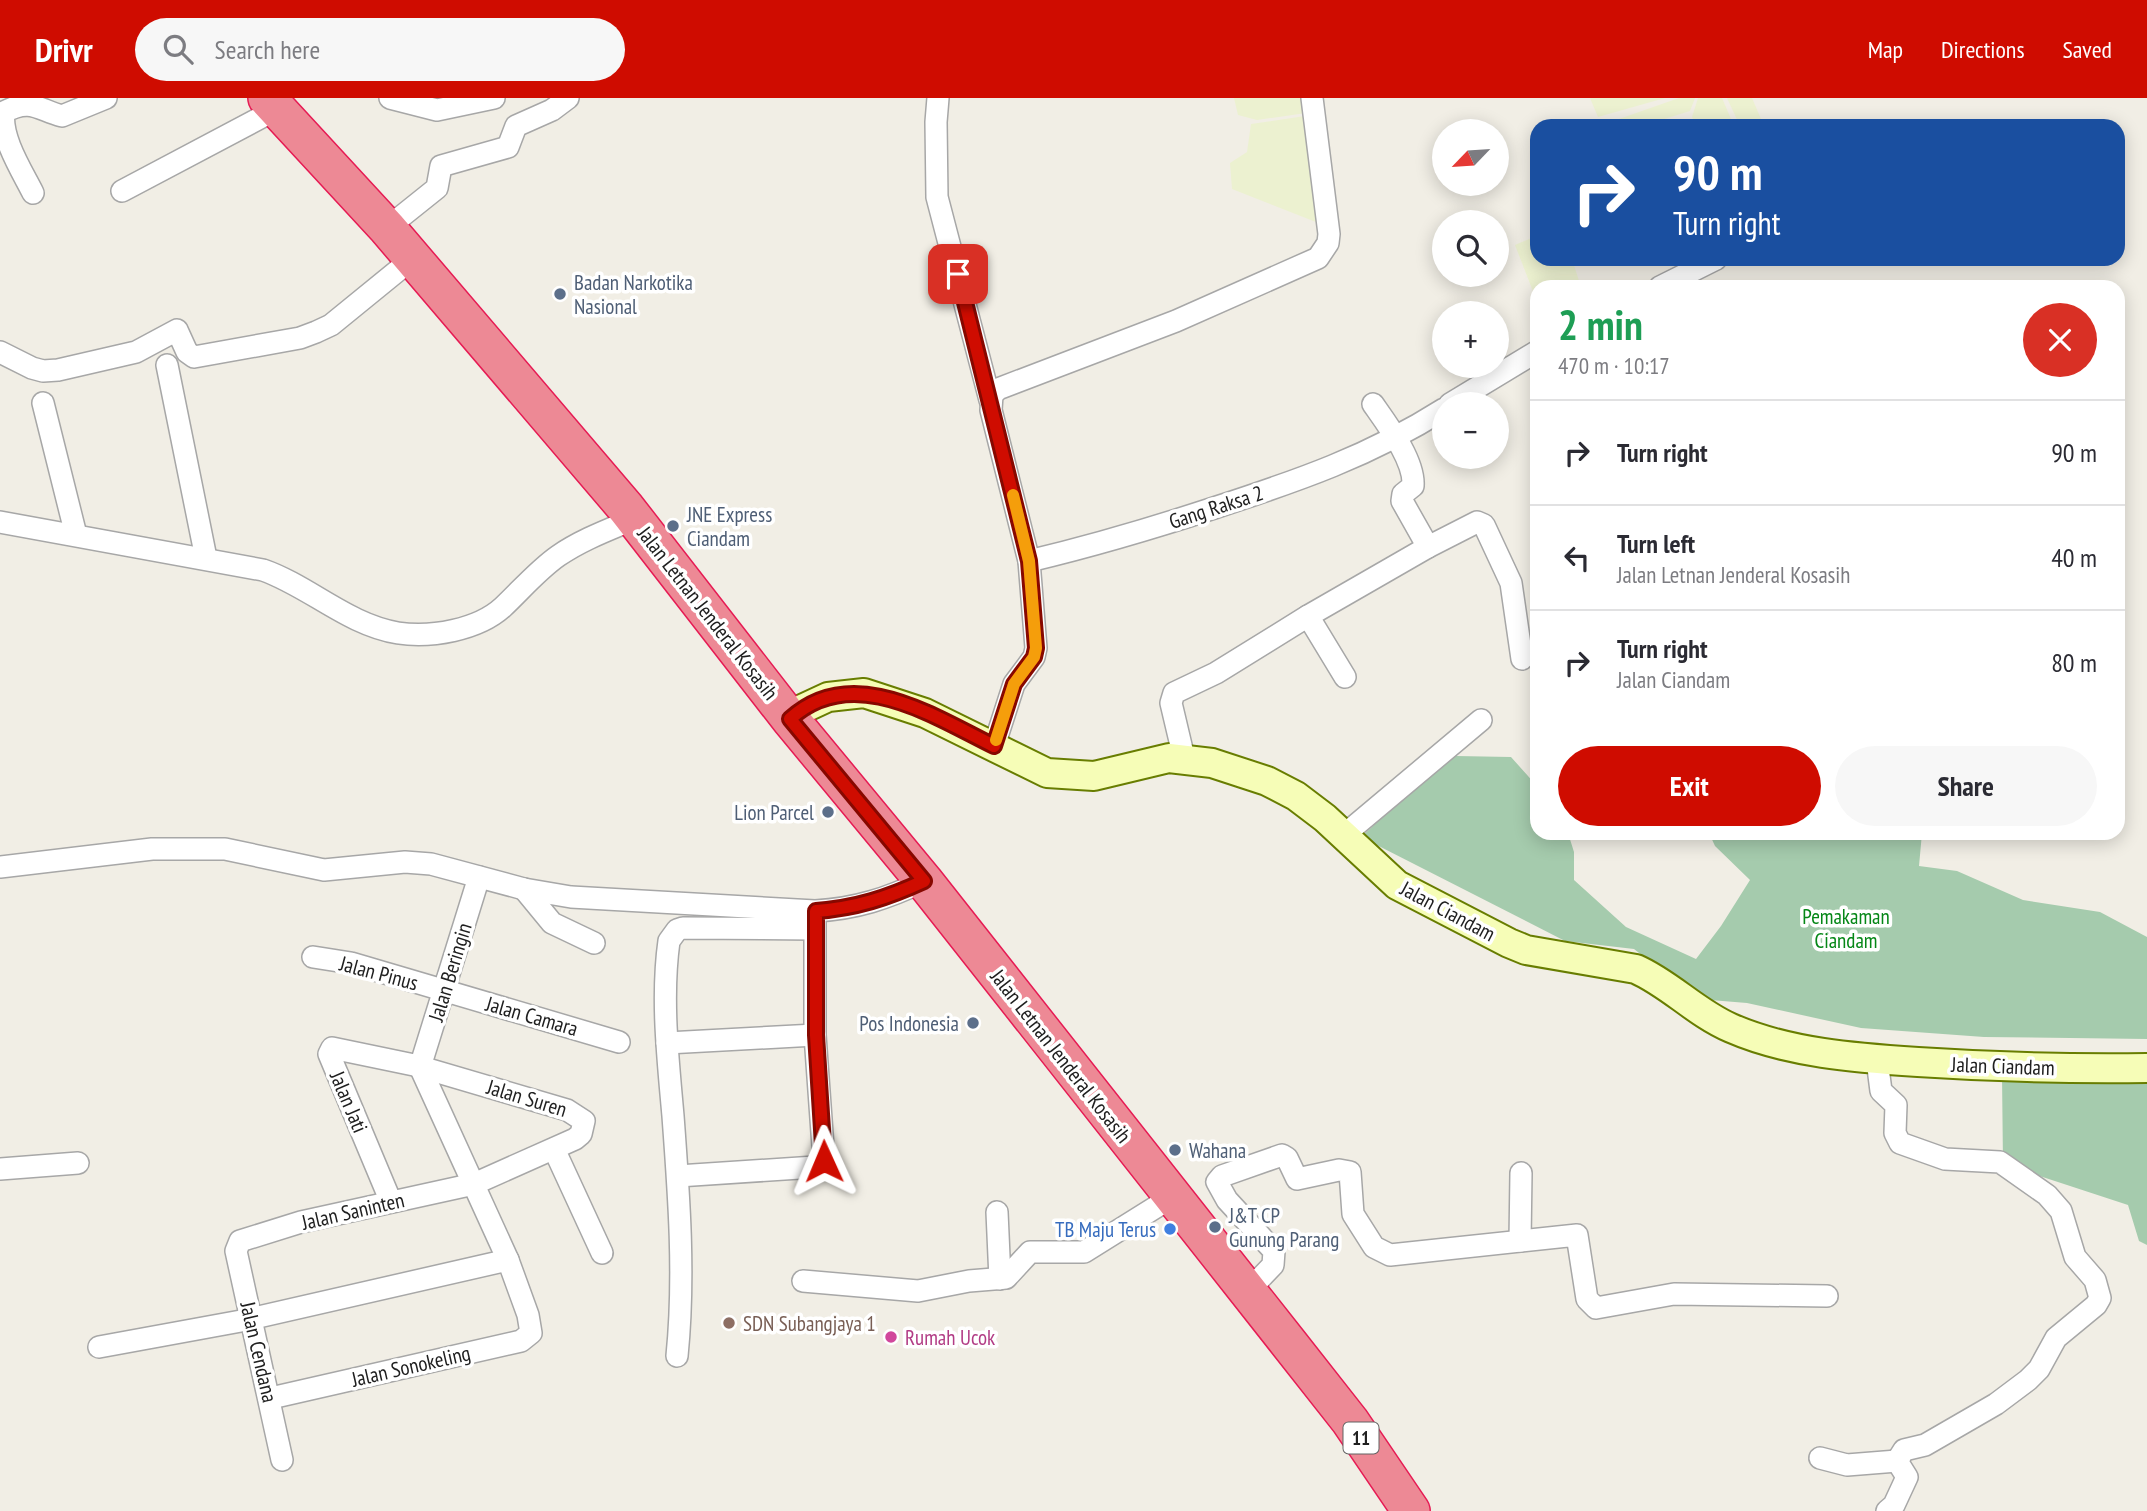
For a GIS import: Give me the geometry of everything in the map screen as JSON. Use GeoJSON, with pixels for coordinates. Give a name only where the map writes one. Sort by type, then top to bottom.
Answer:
{"type":"FeatureCollection","features":[{"type":"Feature","properties":{"kind":"highway","name":"Jalan Letnan Jenderal Kosasih"},"geometry":{"type":"LineString","coordinates":[[272,103],[387,228],[634,519],[790,719],[924,881],[1350,1421],[1411,1511]]}},
{"type":"Feature","properties":{"kind":"street"},"geometry":{"type":"LineString","coordinates":[[33,193],[8,140],[3,117],[11,106],[30,100],[50,104],[58,116],[66,116],[106,98]]}},
{"type":"Feature","properties":{"kind":"street"},"geometry":{"type":"LineString","coordinates":[[390,98],[437,110],[494,98]]}},
{"type":"Feature","properties":{"kind":"street"},"geometry":{"type":"LineString","coordinates":[[387,228],[437,188],[441,166],[508,147],[516,125],[552,110],[568,98]]}},
{"type":"Feature","properties":{"kind":"street"},"geometry":{"type":"LineString","coordinates":[[938,98],[937,197],[1029,561],[1036,648],[1034,657],[1014,684],[994,746]]}},
{"type":"Feature","properties":{"kind":"street"},"geometry":{"type":"LineString","coordinates":[[990,400],[998,389],[1176,321],[1318,258],[1328,243],[1329,234],[1312,98]]}},
{"type":"Feature","properties":{"kind":"street"},"geometry":{"type":"LineString","coordinates":[[122,191],[272,103]]}},
{"type":"Feature","properties":{"kind":"street"},"geometry":{"type":"LineString","coordinates":[[0,352],[20,364],[43,371],[136,352],[177,330],[187,352],[194,357],[300,338],[331,325],[412,259]]}},
{"type":"Feature","properties":{"kind":"street"},"geometry":{"type":"LineString","coordinates":[[1674,280],[1702,266]]}},
{"type":"Feature","properties":{"kind":"street"},"geometry":{"type":"LineString","coordinates":[[1471,392],[1530,356]]}},
{"type":"Feature","properties":{"kind":"street"},"geometry":{"type":"LineString","coordinates":[[167,365],[206,558]]}},
{"type":"Feature","properties":{"kind":"street"},"geometry":{"type":"LineString","coordinates":[[43,402],[76,535]]}},
{"type":"Feature","properties":{"kind":"street"},"geometry":{"type":"LineString","coordinates":[[1373,404],[1397,439],[1414,484],[1403,494],[1402,501],[1428,547]]}},
{"type":"Feature","properties":{"kind":"street","name":"Gang Raksa 2"},"geometry":{"type":"LineString","coordinates":[[1029,561],[1106,543],[1314,476],[1397,439],[1432,417]]}},
{"type":"Feature","properties":{"kind":"street"},"geometry":{"type":"LineString","coordinates":[[0,522],[206,558],[277,575],[330,606],[397,633],[429,633],[465,627],[489,618],[555,558],[573,546],[634,519]]}},
{"type":"Feature","properties":{"kind":"street"},"geometry":{"type":"LineString","coordinates":[[1184,758],[1171,703],[1174,693],[1216,673],[1308,616],[1477,522],[1484,524],[1513,593],[1522,659]]}},
{"type":"Feature","properties":{"kind":"street"},"geometry":{"type":"LineString","coordinates":[[1308,616],[1345,677]]}},
{"type":"Feature","properties":{"kind":"street","name":"Jalan Ciandam"},"geometry":{"type":"LineString","coordinates":[[790,719],[800,710],[828,697],[864,693],[902,704],[994,746],[1036,769],[1063,776],[1094,776],[1169,758],[1212,762],[1284,789],[1308,804],[1397,885],[1508,943],[1526,950],[1636,968],[1652,976],[1710,1018],[1750,1035],[1823,1052],[1877,1060],[1972,1066],[2147,1068]]}},
{"type":"Feature","properties":{"kind":"street"},"geometry":{"type":"LineString","coordinates":[[1344,835],[1481,720]]}},
{"type":"Feature","properties":{"kind":"street"},"geometry":{"type":"LineString","coordinates":[[0,867],[130,851],[192,848],[254,853],[324,870],[418,862],[524,889],[571,897],[814,920]]}},
{"type":"Feature","properties":{"kind":"street","name":"Jalan Beringin"},"geometry":{"type":"LineString","coordinates":[[420,1067],[479,877]]}},
{"type":"Feature","properties":{"kind":"street"},"geometry":{"type":"LineString","coordinates":[[677,1356],[681,1320],[678,1176],[667,1043],[666,959],[669,941],[677,930],[814,920],[882,900],[924,881]]}},
{"type":"Feature","properties":{"kind":"street"},"geometry":{"type":"LineString","coordinates":[[524,889],[552,923],[594,943]]}},
{"type":"Feature","properties":{"kind":"street"},"geometry":{"type":"LineString","coordinates":[[678,1176],[820,1165],[825,1152],[816,1035],[814,920]]}},
{"type":"Feature","properties":{"kind":"street","name":"Jalan Pinus"},"geometry":{"type":"LineString","coordinates":[[313,957],[351,963],[445,991]]}},
{"type":"Feature","properties":{"kind":"street","name":"Jalan Camara"},"geometry":{"type":"LineString","coordinates":[[445,991],[618,1042]]}},
{"type":"Feature","properties":{"kind":"street"},"geometry":{"type":"LineString","coordinates":[[667,1043],[816,1035]]}},
{"type":"Feature","properties":{"kind":"street","name":"Jalan Jati"},"geometry":{"type":"LineString","coordinates":[[391,1202],[329,1051],[336,1048],[420,1067]]}},
{"type":"Feature","properties":{"kind":"street"},"geometry":{"type":"LineString","coordinates":[[1877,1060],[1881,1091],[1896,1105],[1895,1133],[1900,1143],[1945,1159],[2000,1163],[2046,1195],[2061,1212],[2075,1256],[2095,1280],[2100,1298],[2096,1305],[2056,1338],[2039,1369],[2028,1380],[1996,1404],[1925,1445],[1904,1450],[1897,1461]]}},
{"type":"Feature","properties":{"kind":"street"},"geometry":{"type":"LineString","coordinates":[[99,1347],[251,1317],[508,1260],[420,1067]]}},
{"type":"Feature","properties":{"kind":"street","name":"Jalan Suren"},"geometry":{"type":"LineString","coordinates":[[420,1067],[580,1116],[584,1121],[581,1134],[554,1149],[474,1184]]}},
{"type":"Feature","properties":{"kind":"street"},"geometry":{"type":"LineString","coordinates":[[554,1149],[602,1253]]}},
{"type":"Feature","properties":{"kind":"street"},"geometry":{"type":"LineString","coordinates":[[1248,1291],[1273,1265],[1274,1251],[1227,1200],[1217,1182],[1222,1176],[1282,1155],[1287,1158],[1297,1180],[1339,1170],[1350,1172],[1353,1214],[1374,1247],[1390,1255],[1579,1236],[1587,1299],[1596,1308],[1674,1294],[1827,1296]]}},
{"type":"Feature","properties":{"kind":"street"},"geometry":{"type":"LineString","coordinates":[[0,1169],[78,1163]]}},
{"type":"Feature","properties":{"kind":"street"},"geometry":{"type":"LineString","coordinates":[[1520,1241],[1521,1173]]}},
{"type":"Feature","properties":{"kind":"street","name":"Jalan Saninten"},"geometry":{"type":"LineString","coordinates":[[237,1244],[257,1233],[474,1184]]}},
{"type":"Feature","properties":{"kind":"street"},"geometry":{"type":"LineString","coordinates":[[803,1281],[918,1291],[969,1281],[1000,1279],[1010,1276],[1030,1252],[1090,1250],[1172,1196]]}},
{"type":"Feature","properties":{"kind":"street"},"geometry":{"type":"LineString","coordinates":[[997,1212],[1000,1279]]}},
{"type":"Feature","properties":{"kind":"street","name":"Jalan Cendana"},"geometry":{"type":"LineString","coordinates":[[237,1244],[282,1460]]}},
{"type":"Feature","properties":{"kind":"street","name":"Jalan Sonokeling"},"geometry":{"type":"LineString","coordinates":[[271,1398],[521,1341],[531,1333],[528,1315],[508,1260]]}},
{"type":"Feature","properties":{"kind":"street"},"geometry":{"type":"LineString","coordinates":[[1820,1458],[1847,1465],[1897,1461]]}},
{"type":"Feature","properties":{"kind":"street"},"geometry":{"type":"LineString","coordinates":[[1887,1511],[1894,1504],[1907,1476],[1897,1461]]}},
{"type":"Feature","properties":{"kind":"green space"},"geometry":{"type":"Polygon","coordinates":[[[1234,98],[1304,98],[1306,113],[1257,120],[1238,115],[1234,98]]]}},
{"type":"Feature","properties":{"kind":"green space"},"geometry":{"type":"Polygon","coordinates":[[[1590,98],[1665,98],[1598,117],[1590,98]]]}},
{"type":"Feature","properties":{"kind":"green space"},"geometry":{"type":"Polygon","coordinates":[[[1679,98],[1695,98],[1690,111],[1664,119],[1619,119],[1679,98]]]}},
{"type":"Feature","properties":{"kind":"green space"},"geometry":{"type":"Polygon","coordinates":[[[1698,98],[1722,98],[1731,119],[1693,119],[1698,98]]]}},
{"type":"Feature","properties":{"kind":"green space"},"geometry":{"type":"Polygon","coordinates":[[[1727,98],[1752,98],[1761,119],[1737,119],[1727,98]]]}},
{"type":"Feature","properties":{"kind":"green space"},"geometry":{"type":"Polygon","coordinates":[[[1305,116],[1321,224],[1232,189],[1230,163],[1247,152],[1251,124],[1305,116]]]}},
{"type":"Feature","properties":{"kind":"green space"},"geometry":{"type":"Polygon","coordinates":[[[1530,239],[1530,266],[1574,266],[1579,280],[1530,280],[1530,284],[1515,245],[1530,239]]]}},
{"type":"Feature","properties":{"kind":"green space","name":"Pemakaman Ciandam"},"geometry":{"type":"Polygon","coordinates":[[[1456,756],[1511,757],[1530,778],[1530,840],[1570,840],[1574,852],[1574,880],[1626,927],[1696,959],[1750,880],[1715,846],[1712,840],[1921,840],[1919,866],[1957,871],[2023,900],[2100,912],[2147,937],[2147,1039],[1984,1037],[1861,1028],[1747,1003],[1698,999],[1634,949],[1565,941],[1361,837],[1423,780],[1456,756]]]}},
{"type":"Feature","properties":{"kind":"green space"},"geometry":{"type":"Polygon","coordinates":[[[2002,1075],[2147,1078],[2147,1245],[2139,1241],[2128,1205],[2003,1164],[2002,1075]]]}},
{"type":"Feature","properties":{"kind":"slow traffic"},"geometry":{"type":"LineString","coordinates":[[996,740],[1018,674],[1034,657],[1036,648],[1029,561],[1013,495]]}},
{"type":"Feature","properties":{"kind":"place","name":"Badan Narkotika Nasional"},"geometry":{"type":"Point","coordinates":[560,294]}},
{"type":"Feature","properties":{"kind":"place","name":"JNE Express Ciandam"},"geometry":{"type":"Point","coordinates":[673,526]}},
{"type":"Feature","properties":{"kind":"place","name":"Lion Parcel"},"geometry":{"type":"Point","coordinates":[828,812]}},
{"type":"Feature","properties":{"kind":"place","name":"Pos Indonesia"},"geometry":{"type":"Point","coordinates":[973,1023]}},
{"type":"Feature","properties":{"kind":"place","name":"Wahana"},"geometry":{"type":"Point","coordinates":[1175,1150]}},
{"type":"Feature","properties":{"kind":"place","name":"J&T CP Gunung Parang"},"geometry":{"type":"Point","coordinates":[1215,1227]}},
{"type":"Feature","properties":{"kind":"place","name":"TB Maju Terus"},"geometry":{"type":"Point","coordinates":[1170,1229]}},
{"type":"Feature","properties":{"kind":"place","name":"SDN Subangjaya 1"},"geometry":{"type":"Point","coordinates":[729,1323]}},
{"type":"Feature","properties":{"kind":"place","name":"Rumah Ucok"},"geometry":{"type":"Point","coordinates":[891,1337]}},
{"type":"Feature","properties":{"kind":"route"},"geometry":{"type":"LineString","coordinates":[[824,1161],[816,1035],[813,929],[816,911],[849,909],[882,900],[924,881],[790,719],[800,710],[828,697],[864,693],[902,704],[994,746],[1018,674],[1034,657],[1036,648],[1029,561],[958,274]]}}]}
